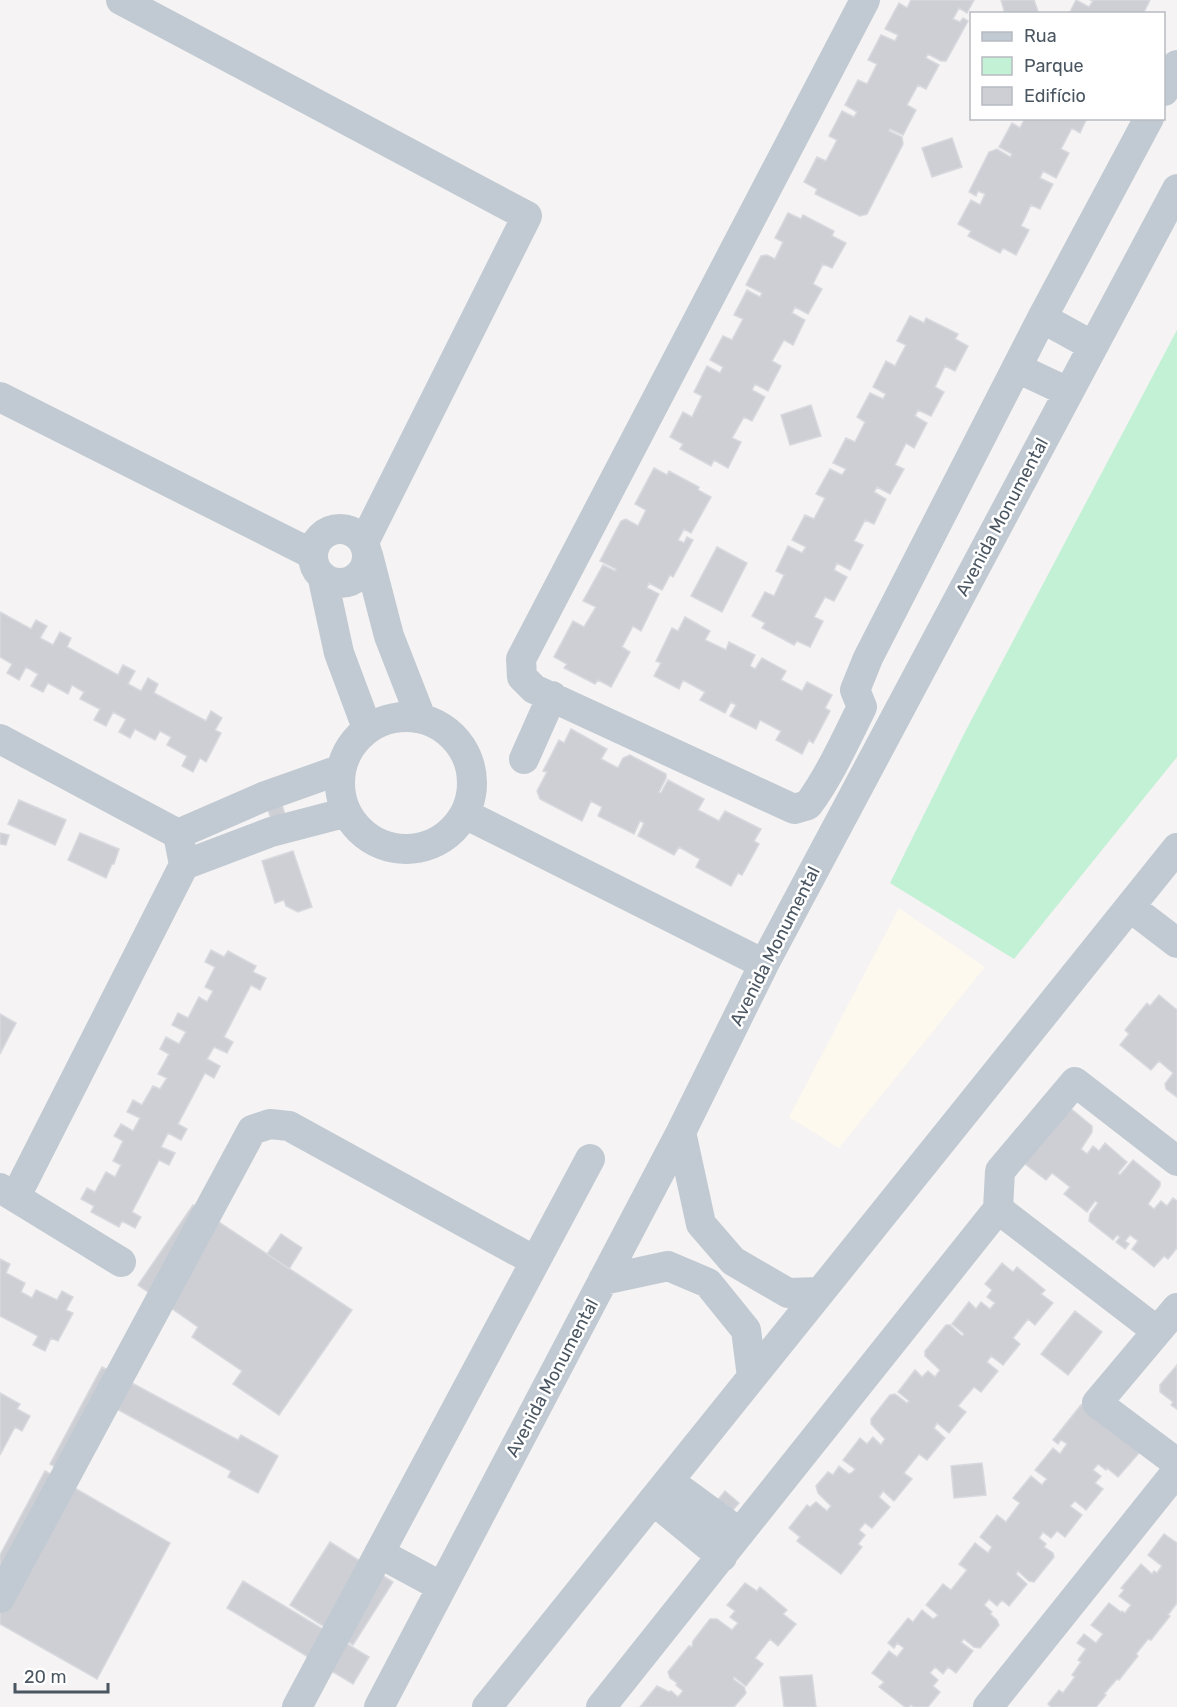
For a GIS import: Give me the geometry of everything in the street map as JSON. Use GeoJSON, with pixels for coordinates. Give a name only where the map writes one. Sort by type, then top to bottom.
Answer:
{"type":"FeatureCollection","features":[{"type":"Feature","properties":{"kind":"street"},"geometry":{"type":"LineString","coordinates":[[0,397],[318,566],[338,584],[352,581],[364,570],[366,549],[527,216],[121,0]]}},
{"type":"Feature","properties":{"kind":"street"},"geometry":{"type":"LineString","coordinates":[[865,0],[521,659],[522,678],[534,689],[794,808],[808,806],[822,786],[862,707],[855,690],[861,673],[1042,318],[1148,120]]}},
{"type":"Feature","properties":{"kind":"street"},"geometry":{"type":"LineString","coordinates":[[1165,89],[1177,65]]}},
{"type":"Feature","properties":{"kind":"street","name":"Avenida Monumental"},"geometry":{"type":"LineString","coordinates":[[379,1707],[681,1132],[764,964],[1177,189]]}},
{"type":"Feature","properties":{"kind":"street"},"geometry":{"type":"LineString","coordinates":[[1042,318],[1093,346]]}},
{"type":"Feature","properties":{"kind":"street"},"geometry":{"type":"LineString","coordinates":[[1017,368],[1068,392]]}},
{"type":"Feature","properties":{"kind":"street"},"geometry":{"type":"LineString","coordinates":[[368,728],[339,652],[318,566],[317,541],[327,532],[341,529],[354,532],[366,549],[389,636],[421,717]]}},
{"type":"Feature","properties":{"kind":"street"},"geometry":{"type":"LineString","coordinates":[[524,759],[552,696]]}},
{"type":"Feature","properties":{"kind":"street"},"geometry":{"type":"LineString","coordinates":[[421,717],[449,731],[467,755],[473,785],[465,814],[444,839],[412,851],[379,846],[344,813],[339,796],[339,770],[349,746],[368,728],[391,718],[421,717]]}},
{"type":"Feature","properties":{"kind":"street"},"geometry":{"type":"LineString","coordinates":[[0,739],[178,834]]}},
{"type":"Feature","properties":{"kind":"street"},"geometry":{"type":"LineString","coordinates":[[178,834],[263,797],[339,770]]}},
{"type":"Feature","properties":{"kind":"street"},"geometry":{"type":"LineString","coordinates":[[184,865],[271,832],[344,813]]}},
{"type":"Feature","properties":{"kind":"street"},"geometry":{"type":"LineString","coordinates":[[465,814],[764,964]]}},
{"type":"Feature","properties":{"kind":"street"},"geometry":{"type":"LineString","coordinates":[[121,1262],[8,1192],[184,865],[178,834]]}},
{"type":"Feature","properties":{"kind":"street"},"geometry":{"type":"LineString","coordinates":[[487,1707],[1177,848]]}},
{"type":"Feature","properties":{"kind":"street"},"geometry":{"type":"LineString","coordinates":[[1130,907],[1177,943]]}},
{"type":"Feature","properties":{"kind":"street"},"geometry":{"type":"LineString","coordinates":[[601,1707],[998,1209],[1000,1171],[1075,1082],[1177,1161]]}},
{"type":"Feature","properties":{"kind":"street"},"geometry":{"type":"LineString","coordinates":[[0,1598],[252,1130],[270,1124],[289,1126],[536,1261]]}},
{"type":"Feature","properties":{"kind":"street"},"geometry":{"type":"LineString","coordinates":[[681,1132],[701,1224],[733,1261],[788,1293],[820,1292]]}},
{"type":"Feature","properties":{"kind":"street"},"geometry":{"type":"LineString","coordinates":[[297,1707],[590,1159]]}},
{"type":"Feature","properties":{"kind":"street"},"geometry":{"type":"LineString","coordinates":[[998,1209],[1157,1332]]}},
{"type":"Feature","properties":{"kind":"street"},"geometry":{"type":"LineString","coordinates":[[603,1280],[668,1266],[708,1283],[746,1330],[752,1377]]}},
{"type":"Feature","properties":{"kind":"street"},"geometry":{"type":"LineString","coordinates":[[1177,1308],[1097,1403],[1177,1463]]}},
{"type":"Feature","properties":{"kind":"street"},"geometry":{"type":"LineString","coordinates":[[988,1707],[1177,1471]]}},
{"type":"Feature","properties":{"kind":"street"},"geometry":{"type":"LineString","coordinates":[[661,1491],[740,1533]]}},
{"type":"Feature","properties":{"kind":"street"},"geometry":{"type":"LineString","coordinates":[[661,1491],[722,1557]]}},
{"type":"Feature","properties":{"kind":"street"},"geometry":{"type":"LineString","coordinates":[[379,1553],[442,1587]]}},
{"type":"Feature","properties":{"kind":"shaded area"},"geometry":{"type":"Polygon","coordinates":[[[899,908],[985,967],[839,1148],[789,1117],[899,908]]]}},
{"type":"Feature","properties":{"kind":"green space"},"geometry":{"type":"Polygon","coordinates":[[[1177,330],[1177,757],[1014,959],[890,883],[964,734],[1177,330]]]}},
{"type":"Feature","properties":{"kind":"building"},"geometry":{"type":"Polygon","coordinates":[[[911,0],[974,0],[967,13],[959,8],[953,19],[960,22],[963,18],[968,21],[946,61],[941,61],[928,54],[926,58],[939,65],[926,89],[918,85],[907,105],[916,110],[903,135],[890,129],[889,131],[902,137],[903,144],[867,214],[860,216],[815,194],[817,189],[804,182],[817,157],[826,161],[837,140],[829,136],[842,111],[854,117],[857,112],[845,105],[858,80],[867,84],[877,64],[868,60],[881,35],[895,41],[898,35],[885,29],[899,3],[907,8],[911,0]]]}},
{"type":"Feature","properties":{"kind":"building"},"geometry":{"type":"Polygon","coordinates":[[[1001,0],[1034,0],[1038,12],[1004,12],[1001,0]]]}},
{"type":"Feature","properties":{"kind":"building"},"geometry":{"type":"Polygon","coordinates":[[[1076,0],[1089,7],[1093,1],[1090,0],[1150,0],[1144,12],[1070,12],[1076,0]]]}},
{"type":"Feature","properties":{"kind":"building"},"geometry":{"type":"Polygon","coordinates":[[[1024,120],[1086,120],[1080,133],[1072,128],[1061,149],[1069,153],[1056,178],[1043,171],[1040,178],[1053,184],[1040,209],[1031,205],[1021,226],[1029,230],[1016,255],[1003,248],[1000,253],[968,236],[971,231],[958,224],[971,200],[980,205],[985,194],[978,191],[976,196],[969,192],[989,152],[997,149],[1010,157],[1012,154],[999,147],[1012,123],[1020,128],[1024,120]]]}},
{"type":"Feature","properties":{"kind":"building"},"geometry":{"type":"Polygon","coordinates":[[[952,138],[962,167],[932,177],[922,148],[952,138]]]}},
{"type":"Feature","properties":{"kind":"building"},"geometry":{"type":"Polygon","coordinates":[[[788,213],[801,219],[803,215],[834,231],[832,236],[846,243],[832,268],[823,264],[813,284],[822,289],[808,314],[795,307],[792,313],[805,320],[793,345],[784,340],[772,361],[781,366],[768,391],[755,384],[752,390],[765,397],[752,421],[744,417],[732,438],[741,442],[728,468],[714,460],[711,466],[680,449],[683,444],[670,437],[683,412],[692,417],[702,396],[694,392],[707,366],[720,373],[723,367],[710,360],[723,336],[732,340],[743,319],[734,315],[747,290],[760,297],[762,293],[746,285],[761,256],[767,255],[775,259],[783,242],[775,238],[788,213]]]}},
{"type":"Feature","properties":{"kind":"building"},"geometry":{"type":"Polygon","coordinates":[[[910,316],[924,323],[926,318],[958,334],[955,339],[968,346],[955,371],[945,366],[935,387],[944,392],[931,416],[918,410],[915,416],[927,423],[914,448],[906,443],[895,465],[904,469],[890,494],[877,487],[874,492],[886,499],[874,524],[865,520],[854,541],[863,545],[850,570],[837,563],[834,570],[847,577],[834,601],[825,597],[814,617],[823,621],[810,647],[797,641],[794,645],[762,628],[765,623],[752,616],[765,592],[774,596],[784,575],[776,571],[788,546],[802,553],[806,547],[792,540],[805,515],[814,519],[825,498],[816,494],[830,469],[842,475],[846,469],[833,463],[846,438],[855,442],[865,422],[857,417],[870,393],[883,399],[886,394],[873,387],[886,361],[895,366],[906,345],[897,341],[910,316]]]}},
{"type":"Feature","properties":{"kind":"building"},"geometry":{"type":"Polygon","coordinates":[[[811,405],[821,436],[790,445],[781,415],[811,405]]]}},
{"type":"Feature","properties":{"kind":"building"},"geometry":{"type":"Polygon","coordinates":[[[654,468],[667,475],[669,471],[699,487],[698,490],[711,497],[691,533],[684,529],[678,540],[684,543],[687,537],[693,540],[673,577],[670,575],[662,590],[649,583],[647,588],[659,594],[641,631],[633,626],[622,647],[630,652],[611,687],[598,680],[595,684],[564,668],[567,664],[554,657],[573,621],[584,627],[596,607],[583,601],[603,565],[615,571],[616,569],[600,561],[621,521],[626,519],[638,526],[646,510],[635,504],[654,468]]]}},
{"type":"Feature","properties":{"kind":"building"},"geometry":{"type":"Polygon","coordinates":[[[717,547],[747,563],[722,612],[691,596],[717,547]]]}},
{"type":"Feature","properties":{"kind":"building"},"geometry":{"type":"Polygon","coordinates":[[[0,612],[31,629],[36,620],[47,626],[40,638],[53,645],[60,632],[71,638],[67,647],[118,675],[123,665],[135,671],[128,684],[141,691],[148,678],[158,684],[154,693],[206,721],[211,711],[222,718],[215,730],[221,733],[206,762],[200,758],[193,772],[182,766],[187,756],[167,745],[171,737],[160,731],[155,740],[135,729],[130,738],[119,732],[126,719],[113,712],[106,726],[94,720],[100,709],[80,699],[84,692],[72,685],[68,694],[48,683],[43,692],[31,686],[38,674],[26,667],[19,680],[7,673],[12,664],[0,657],[0,612]]]}},
{"type":"Feature","properties":{"kind":"building"},"geometry":{"type":"Polygon","coordinates":[[[685,617],[710,631],[705,640],[726,650],[729,642],[755,655],[750,666],[755,669],[762,658],[786,671],[781,680],[802,691],[807,682],[832,695],[825,708],[830,711],[813,743],[809,740],[802,754],[776,740],[781,731],[760,720],[756,729],[730,716],[736,705],[731,702],[725,713],[700,700],[705,692],[683,680],[679,689],[654,676],[661,663],[656,661],[672,628],[678,631],[685,617]]]}},
{"type":"Feature","properties":{"kind":"building"},"geometry":{"type":"Polygon","coordinates":[[[571,729],[607,749],[601,759],[618,768],[623,758],[630,755],[666,774],[659,792],[661,793],[668,780],[704,799],[698,810],[719,821],[725,811],[761,829],[754,841],[759,844],[742,875],[738,873],[731,886],[696,867],[700,859],[679,847],[674,855],[638,836],[644,823],[640,821],[634,834],[598,816],[602,807],[591,801],[582,821],[540,799],[537,791],[547,772],[543,771],[559,740],[564,743],[571,729]]]}},
{"type":"Feature","properties":{"kind":"building"},"geometry":{"type":"Polygon","coordinates":[[[19,800],[66,820],[55,845],[8,824],[19,800]]]}},
{"type":"Feature","properties":{"kind":"building"},"geometry":{"type":"Polygon","coordinates":[[[282,805],[287,820],[273,825],[268,810],[282,805]]]}},
{"type":"Feature","properties":{"kind":"building"},"geometry":{"type":"Polygon","coordinates":[[[0,833],[9,835],[6,845],[0,844],[0,833]]]}},
{"type":"Feature","properties":{"kind":"building"},"geometry":{"type":"Polygon","coordinates":[[[80,833],[119,849],[106,878],[68,860],[80,833]]]}},
{"type":"Feature","properties":{"kind":"building"},"geometry":{"type":"Polygon","coordinates":[[[293,851],[312,907],[298,912],[286,906],[284,900],[275,903],[262,861],[293,851]]]}},
{"type":"Feature","properties":{"kind":"building"},"geometry":{"type":"Polygon","coordinates":[[[211,950],[224,957],[228,951],[256,966],[253,972],[266,978],[260,990],[251,985],[224,1037],[233,1042],[227,1053],[214,1047],[207,1059],[220,1066],[214,1078],[205,1073],[178,1124],[187,1129],[181,1140],[168,1133],[161,1147],[175,1153],[169,1165],[159,1160],[132,1212],[141,1217],[135,1228],[122,1221],[119,1227],[91,1212],[94,1206],[81,1199],[87,1188],[95,1192],[106,1172],[115,1177],[121,1165],[113,1161],[123,1141],[114,1136],[121,1124],[133,1131],[140,1118],[127,1112],[133,1100],[142,1105],[153,1086],[160,1089],[167,1078],[158,1074],[169,1054],[160,1049],[166,1037],[179,1044],[186,1032],[172,1025],[178,1013],[188,1018],[199,997],[207,1002],[213,991],[205,987],[215,967],[205,962],[211,950]]]}},
{"type":"Feature","properties":{"kind":"building"},"geometry":{"type":"Polygon","coordinates":[[[1159,995],[1177,1010],[1177,1097],[1166,1089],[1165,1084],[1173,1073],[1159,1061],[1151,1070],[1120,1045],[1129,1034],[1125,1030],[1147,1003],[1150,1006],[1159,995]]]}},
{"type":"Feature","properties":{"kind":"building"},"geometry":{"type":"Polygon","coordinates":[[[0,1014],[16,1023],[0,1054],[0,1014]]]}},
{"type":"Feature","properties":{"kind":"building"},"geometry":{"type":"Polygon","coordinates":[[[1069,1107],[1092,1126],[1092,1132],[1081,1149],[1087,1154],[1093,1146],[1099,1151],[1105,1143],[1127,1162],[1118,1173],[1120,1175],[1133,1160],[1160,1182],[1160,1186],[1148,1204],[1154,1209],[1161,1201],[1167,1206],[1173,1198],[1177,1201],[1177,1248],[1168,1259],[1164,1256],[1154,1267],[1132,1249],[1138,1241],[1130,1235],[1125,1241],[1129,1244],[1125,1249],[1116,1242],[1120,1237],[1117,1235],[1113,1240],[1089,1221],[1090,1214],[1098,1203],[1095,1201],[1087,1212],[1064,1194],[1070,1187],[1052,1173],[1046,1180],[1024,1163],[1069,1107]]]}},
{"type":"Feature","properties":{"kind":"building"},"geometry":{"type":"Polygon","coordinates":[[[193,1205],[352,1310],[279,1415],[233,1384],[242,1371],[192,1337],[198,1327],[138,1285],[193,1205]]]}},
{"type":"Feature","properties":{"kind":"building"},"geometry":{"type":"Polygon","coordinates":[[[281,1234],[302,1248],[289,1269],[267,1254],[281,1234]]]}},
{"type":"Feature","properties":{"kind":"building"},"geometry":{"type":"Polygon","coordinates":[[[0,1259],[10,1264],[6,1273],[25,1283],[21,1292],[32,1298],[36,1290],[57,1300],[62,1291],[73,1297],[66,1310],[73,1313],[58,1341],[51,1338],[45,1351],[33,1345],[38,1336],[0,1316],[0,1259]]]}},
{"type":"Feature","properties":{"kind":"building"},"geometry":{"type":"Polygon","coordinates":[[[1002,1263],[1013,1272],[1017,1267],[1045,1290],[1041,1294],[1053,1303],[1035,1325],[1028,1319],[1013,1338],[1020,1344],[1003,1365],[991,1356],[987,1362],[998,1371],[981,1392],[974,1387],[958,1406],[966,1412],[949,1433],[937,1423],[934,1428],[945,1438],[927,1460],[919,1454],[904,1473],[912,1479],[894,1501],[883,1491],[879,1497],[890,1507],[872,1528],[865,1523],[859,1530],[865,1535],[858,1544],[862,1547],[841,1574],[797,1541],[800,1537],[789,1528],[807,1505],[810,1507],[816,1502],[827,1511],[831,1506],[818,1493],[816,1486],[828,1472],[833,1475],[839,1466],[849,1474],[853,1472],[855,1469],[843,1460],[860,1438],[867,1444],[873,1437],[881,1445],[885,1439],[871,1424],[871,1419],[890,1395],[895,1394],[907,1403],[909,1401],[898,1392],[915,1370],[922,1377],[928,1371],[935,1377],[940,1370],[925,1356],[925,1351],[946,1325],[950,1325],[962,1336],[964,1334],[952,1324],[969,1302],[976,1309],[981,1302],[990,1309],[995,1303],[987,1297],[992,1290],[985,1284],[1002,1263]]]}},
{"type":"Feature","properties":{"kind":"building"},"geometry":{"type":"Polygon","coordinates":[[[1075,1311],[1102,1332],[1068,1375],[1041,1354],[1075,1311]]]}},
{"type":"Feature","properties":{"kind":"building"},"geometry":{"type":"Polygon","coordinates":[[[1177,1365],[1177,1409],[1171,1405],[1173,1402],[1160,1392],[1160,1385],[1177,1365]]]}},
{"type":"Feature","properties":{"kind":"building"},"geometry":{"type":"Polygon","coordinates":[[[102,1367],[238,1440],[241,1435],[278,1456],[258,1493],[228,1477],[231,1471],[115,1408],[76,1479],[50,1464],[102,1367]]]}},
{"type":"Feature","properties":{"kind":"building"},"geometry":{"type":"Polygon","coordinates":[[[0,1393],[20,1404],[17,1409],[30,1416],[22,1431],[15,1427],[0,1455],[0,1393]]]}},
{"type":"Feature","properties":{"kind":"building"},"geometry":{"type":"Polygon","coordinates":[[[1086,1404],[1137,1445],[1139,1453],[1118,1477],[1098,1464],[1093,1470],[1101,1476],[1095,1483],[1103,1489],[1086,1510],[1075,1501],[1070,1506],[1082,1515],[1065,1537],[1057,1531],[1051,1538],[1043,1532],[1039,1538],[1054,1557],[1034,1582],[1029,1581],[1018,1571],[1016,1574],[1027,1584],[1009,1606],[1002,1600],[997,1606],[989,1599],[984,1605],[992,1612],[990,1614],[999,1625],[980,1648],[974,1647],[964,1639],[961,1642],[973,1651],[956,1673],[948,1667],[943,1674],[935,1667],[930,1673],[938,1680],[933,1686],[940,1692],[928,1707],[911,1705],[905,1707],[879,1687],[884,1682],[872,1673],[889,1651],[897,1657],[904,1648],[897,1643],[894,1648],[888,1643],[908,1618],[913,1622],[922,1610],[933,1619],[938,1615],[926,1605],[943,1584],[951,1590],[967,1570],[959,1564],[975,1543],[988,1553],[992,1547],[980,1537],[997,1515],[1006,1522],[1020,1503],[1013,1498],[1031,1476],[1042,1485],[1047,1479],[1035,1470],[1053,1448],[1060,1454],[1067,1444],[1061,1440],[1058,1444],[1053,1440],[1081,1405],[1086,1404]]]}},
{"type":"Feature","properties":{"kind":"building"},"geometry":{"type":"Polygon","coordinates":[[[982,1463],[986,1495],[954,1498],[951,1466],[982,1463]]]}},
{"type":"Feature","properties":{"kind":"building"},"geometry":{"type":"Polygon","coordinates":[[[45,1471],[170,1543],[97,1679],[0,1624],[0,1555],[45,1471]]]}},
{"type":"Feature","properties":{"kind":"building"},"geometry":{"type":"Polygon","coordinates":[[[725,1491],[739,1503],[722,1523],[708,1512],[725,1491]]]}},
{"type":"Feature","properties":{"kind":"building"},"geometry":{"type":"Polygon","coordinates":[[[1164,1534],[1177,1543],[1177,1603],[1168,1615],[1170,1616],[1151,1640],[1148,1639],[1136,1654],[1138,1656],[1119,1680],[1117,1679],[1104,1694],[1106,1695],[1096,1707],[1051,1707],[1048,1704],[1059,1690],[1063,1693],[1075,1677],[1072,1675],[1081,1662],[1078,1660],[1086,1649],[1077,1643],[1084,1634],[1096,1643],[1103,1634],[1091,1625],[1109,1603],[1125,1613],[1131,1605],[1119,1596],[1124,1590],[1121,1588],[1141,1564],[1152,1574],[1154,1571],[1157,1573],[1162,1566],[1148,1555],[1164,1534]]]}},
{"type":"Feature","properties":{"kind":"building"},"geometry":{"type":"Polygon","coordinates":[[[330,1542],[393,1582],[353,1645],[290,1605],[330,1542]]]}},
{"type":"Feature","properties":{"kind":"building"},"geometry":{"type":"Polygon","coordinates":[[[243,1581],[369,1657],[353,1684],[227,1608],[243,1581]]]}},
{"type":"Feature","properties":{"kind":"building"},"geometry":{"type":"Polygon","coordinates":[[[745,1583],[757,1591],[760,1587],[787,1610],[783,1614],[796,1624],[778,1646],[770,1639],[755,1658],[763,1664],[746,1686],[734,1677],[733,1679],[744,1687],[746,1693],[734,1707],[640,1707],[657,1686],[671,1691],[678,1697],[683,1691],[670,1678],[668,1672],[689,1646],[692,1647],[693,1641],[710,1619],[717,1619],[732,1630],[738,1623],[730,1617],[735,1611],[727,1605],[745,1583]]]}},
{"type":"Feature","properties":{"kind":"building"},"geometry":{"type":"Polygon","coordinates":[[[812,1675],[816,1707],[784,1707],[780,1677],[812,1675]]]}}]}
